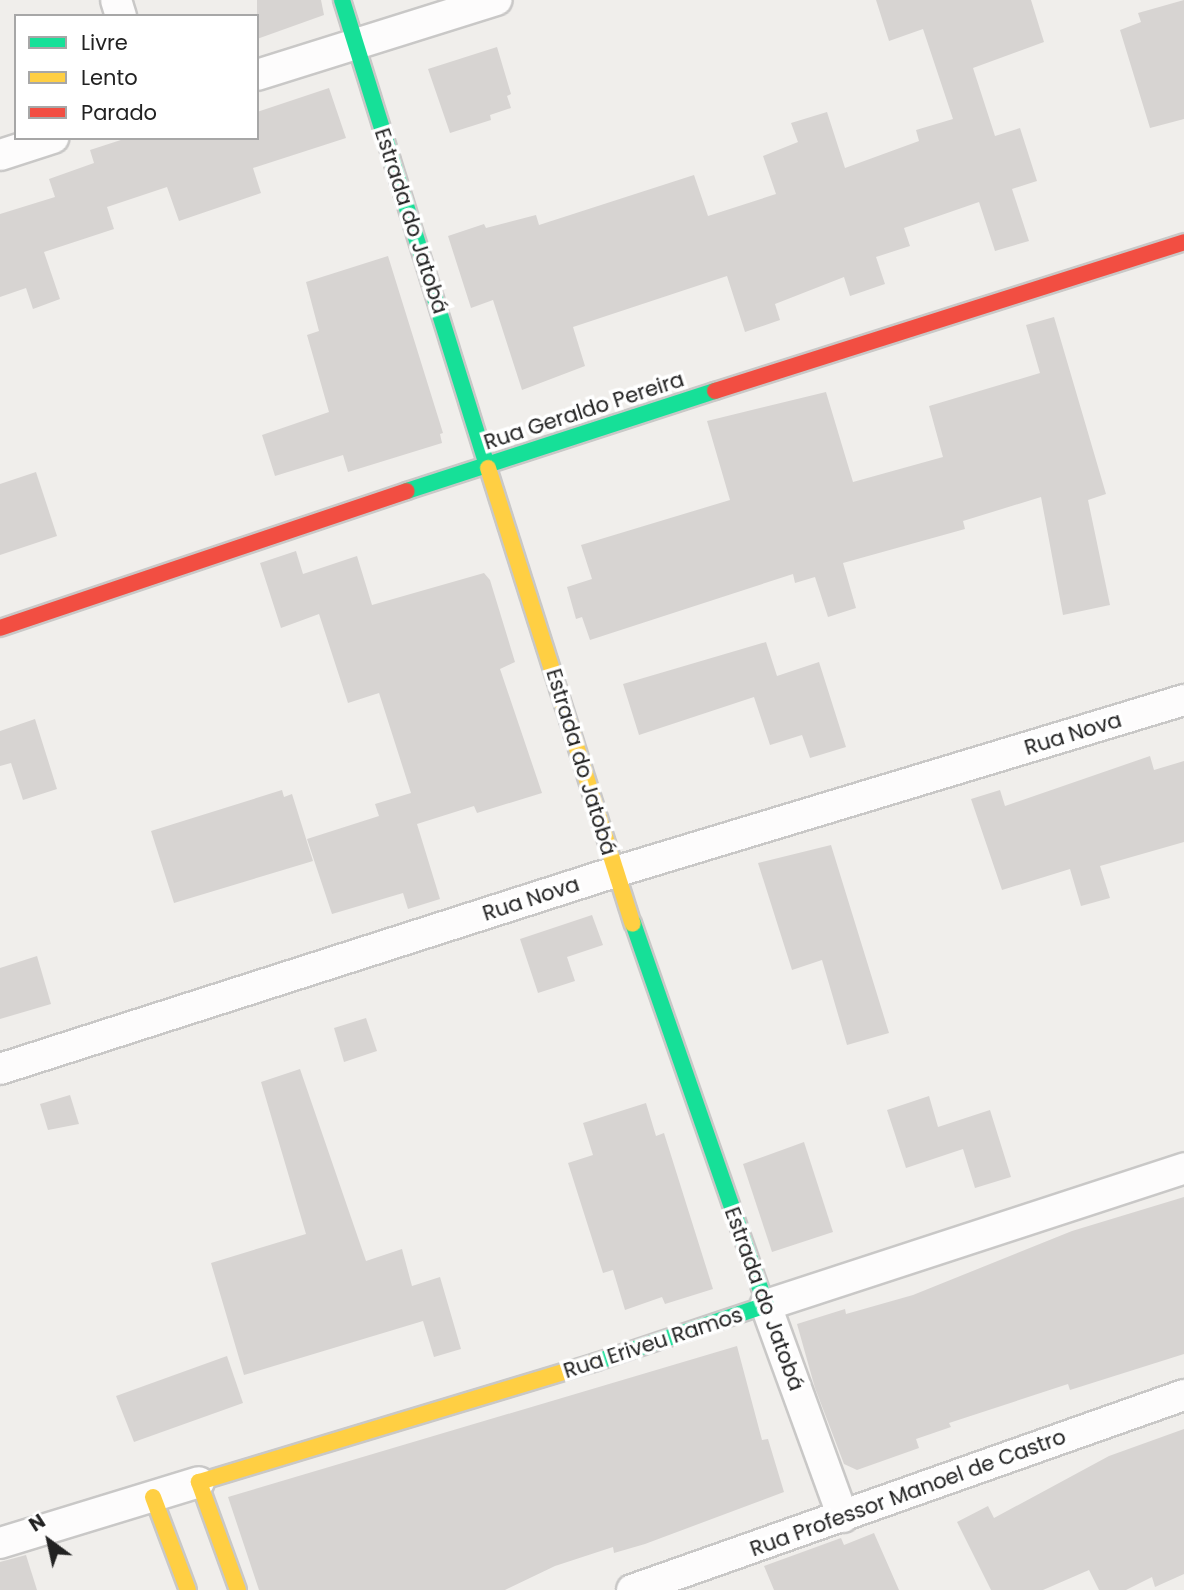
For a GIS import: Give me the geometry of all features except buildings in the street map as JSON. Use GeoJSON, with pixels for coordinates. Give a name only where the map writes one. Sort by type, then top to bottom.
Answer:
{"type":"FeatureCollection","features":[{"type":"Feature","properties":{"kind":"street","name":"Estrada do Jatobá"},"geometry":{"type":"LineString","coordinates":[[342,0],[615,872],[843,1517]]}},
{"type":"Feature","properties":{"kind":"street"},"geometry":{"type":"LineString","coordinates":[[259,74],[497,0]]}},
{"type":"Feature","properties":{"kind":"street"},"geometry":{"type":"LineString","coordinates":[[0,155],[47,140]]}},
{"type":"Feature","properties":{"kind":"street","name":"Rua Geraldo Pereira"},"geometry":{"type":"LineString","coordinates":[[0,628],[489,463],[1184,242]]}},
{"type":"Feature","properties":{"kind":"street","name":"Rua Nova"},"geometry":{"type":"LineString","coordinates":[[0,1069],[615,872],[1184,700]]}},
{"type":"Feature","properties":{"kind":"street","name":"Rua Eriveu Ramos"},"geometry":{"type":"LineString","coordinates":[[199,1482],[637,1350],[1184,1168]]}},
{"type":"Feature","properties":{"kind":"street","name":"Rua Professor Manoel de Castro"},"geometry":{"type":"LineString","coordinates":[[632,1590],[1184,1395]]}},
{"type":"Feature","properties":{"kind":"street"},"geometry":{"type":"LineString","coordinates":[[0,1543],[199,1482],[238,1590]]}},
{"type":"Feature","properties":{"kind":"street"},"geometry":{"type":"LineString","coordinates":[[153,1497],[188,1590]]}},
{"type":"Feature","properties":{"kind":"traffic: fast"},"geometry":{"type":"LineString","coordinates":[[342,0],[488,468]]}},
{"type":"Feature","properties":{"kind":"traffic: fast"},"geometry":{"type":"LineString","coordinates":[[407,491],[715,391]]}},
{"type":"Feature","properties":{"kind":"traffic: fast"},"geometry":{"type":"LineString","coordinates":[[596,1362],[766,1305],[633,924]]}},
{"type":"Feature","properties":{"kind":"traffic: slow"},"geometry":{"type":"LineString","coordinates":[[488,468],[633,924]]}},
{"type":"Feature","properties":{"kind":"traffic: slow"},"geometry":{"type":"LineString","coordinates":[[238,1590],[199,1482],[596,1362]]}},
{"type":"Feature","properties":{"kind":"traffic: slow"},"geometry":{"type":"LineString","coordinates":[[153,1497],[188,1590]]}},
{"type":"Feature","properties":{"kind":"traffic: jam"},"geometry":{"type":"LineString","coordinates":[[715,391],[1184,242]]}},
{"type":"Feature","properties":{"kind":"traffic: jam"},"geometry":{"type":"LineString","coordinates":[[0,628],[407,491]]}}]}
